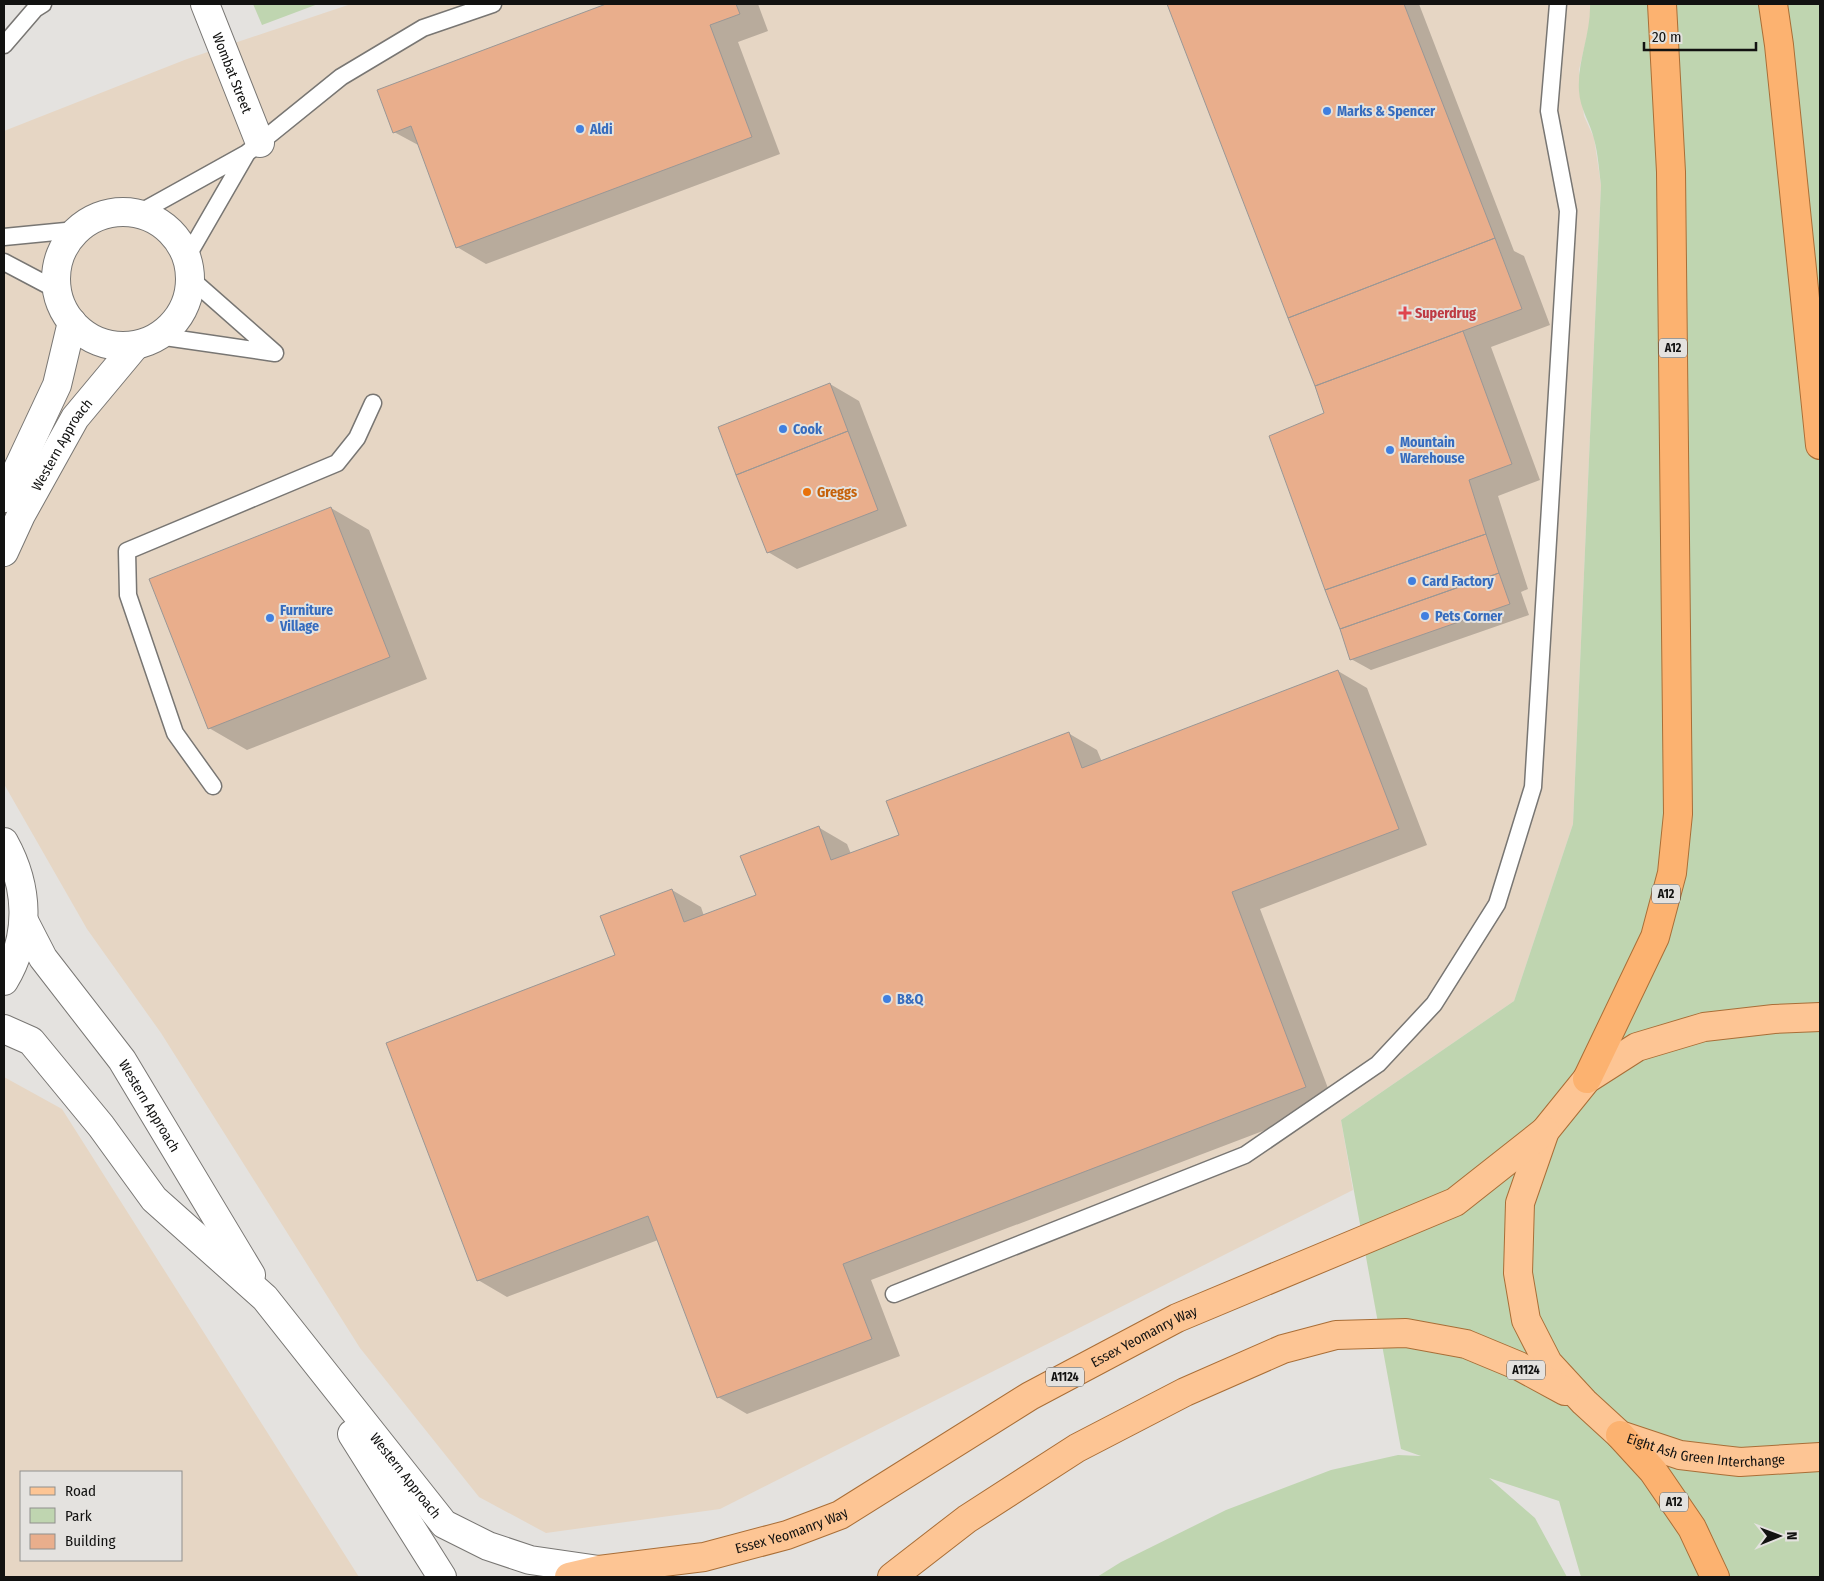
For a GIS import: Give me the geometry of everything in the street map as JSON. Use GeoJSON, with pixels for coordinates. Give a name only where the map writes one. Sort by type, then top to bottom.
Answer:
{"type":"FeatureCollection","features":[{"type":"Feature","properties":{"kind":"highway","name":"A12"},"geometry":{"type":"LineString","coordinates":[[1587,1079],[1655,937],[1672,873],[1678,814],[1671,172],[1662,4]]}},
{"type":"Feature","properties":{"kind":"highway"},"geometry":{"type":"LineString","coordinates":[[1773,4],[1820,445]]}},
{"type":"Feature","properties":{"kind":"highway","name":"A12"},"geometry":{"type":"LineString","coordinates":[[1620,1435],[1653,1471],[1692,1528],[1715,1577]]}},
{"type":"Feature","properties":{"kind":"main road","name":"Eight Ash Green Interchange"},"geometry":{"type":"LineString","coordinates":[[1820,1017],[1774,1019],[1704,1027],[1637,1047],[1587,1079],[1545,1131],[1520,1203],[1518,1273],[1526,1320],[1548,1363],[1584,1402],[1620,1435],[1680,1455],[1740,1462],[1820,1457]]}},
{"type":"Feature","properties":{"kind":"main road","name":"Essex Yeomanry Way"},"geometry":{"type":"LineString","coordinates":[[569,1577],[599,1570],[704,1557],[787,1535],[840,1515],[1030,1396],[1177,1318],[1456,1202],[1545,1131]]}},
{"type":"Feature","properties":{"kind":"main road","name":"A1124"},"geometry":{"type":"LineString","coordinates":[[892,1577],[967,1519],[1077,1448],[1185,1392],[1292,1346],[1336,1335],[1406,1333],[1466,1344],[1519,1366],[1584,1402]]}},
{"type":"Feature","properties":{"kind":"street","name":"Wombat Street"},"geometry":{"type":"LineString","coordinates":[[205,4],[253,148]]}},
{"type":"Feature","properties":{"kind":"street"},"geometry":{"type":"LineString","coordinates":[[147,341],[116,346],[94,340],[72,322],[63,310],[57,290],[56,268],[64,247],[76,230],[95,217],[117,211],[139,213],[160,222],[177,237],[189,268]]}},
{"type":"Feature","properties":{"kind":"street","name":"Western Approach"},"geometry":{"type":"LineString","coordinates":[[4,552],[21,515],[75,418],[147,341],[176,321],[186,302],[189,268]]}},
{"type":"Feature","properties":{"kind":"street","name":"Western Approach"},"geometry":{"type":"LineString","coordinates":[[4,498],[57,385],[72,322]]}},
{"type":"Feature","properties":{"kind":"street"},"geometry":{"type":"LineString","coordinates":[[4,842],[14,860],[20,880],[24,921],[20,945],[12,968],[4,981]]}},
{"type":"Feature","properties":{"kind":"street","name":"Western Approach"},"geometry":{"type":"LineString","coordinates":[[24,921],[43,958],[122,1060],[265,1298],[442,1577]]}},
{"type":"Feature","properties":{"kind":"street","name":"Western Approach"},"geometry":{"type":"LineString","coordinates":[[4,1029],[32,1041],[101,1126],[154,1199],[265,1298],[444,1524],[488,1546],[530,1560],[599,1570]]}},
{"type":"Feature","properties":{"kind":"lane"},"geometry":{"type":"LineString","coordinates":[[4,45],[43,4]]}},
{"type":"Feature","properties":{"kind":"lane"},"geometry":{"type":"LineString","coordinates":[[139,213],[253,148],[341,77],[423,28],[493,4]]}},
{"type":"Feature","properties":{"kind":"lane"},"geometry":{"type":"LineString","coordinates":[[894,1294],[1245,1156],[1378,1064],[1434,1004],[1498,904],[1532,787],[1568,211],[1549,111],[1558,4]]}},
{"type":"Feature","properties":{"kind":"lane"},"geometry":{"type":"LineString","coordinates":[[147,341],[275,353],[189,268],[253,148]]}},
{"type":"Feature","properties":{"kind":"lane"},"geometry":{"type":"LineString","coordinates":[[4,237],[76,230]]}},
{"type":"Feature","properties":{"kind":"lane"},"geometry":{"type":"LineString","coordinates":[[4,262],[57,290]]}},
{"type":"Feature","properties":{"kind":"lane"},"geometry":{"type":"LineString","coordinates":[[213,786],[175,734],[128,595],[127,551],[337,463],[357,438],[373,403]]}},
{"type":"Feature","properties":{"kind":"shaded area"},"geometry":{"type":"Polygon","coordinates":[[[351,4],[1590,4],[1590,23],[1579,70],[1584,116],[1594,138],[1601,185],[1573,824],[1514,1001],[1341,1120],[1353,1190],[720,1509],[546,1533],[479,1497],[360,1348],[161,1033],[87,929],[4,784],[4,131],[187,59],[351,4]]]}},
{"type":"Feature","properties":{"kind":"shaded area"},"geometry":{"type":"Polygon","coordinates":[[[4,1077],[62,1109],[359,1577],[4,1577],[4,1077]]]}},
{"type":"Feature","properties":{"kind":"green space"},"geometry":{"type":"Polygon","coordinates":[[[253,4],[318,4],[262,25],[253,4]]]}},
{"type":"Feature","properties":{"kind":"green space"},"geometry":{"type":"Polygon","coordinates":[[[1590,4],[1820,4],[1820,1577],[1581,1577],[1559,1501],[1489,1478],[1535,1518],[1567,1577],[1097,1577],[1121,1562],[1226,1510],[1331,1470],[1398,1455],[1421,1456],[1401,1449],[1341,1120],[1514,1001],[1573,824],[1601,185],[1595,144],[1581,104],[1579,91],[1580,69],[1590,15],[1590,4]]]}},
{"type":"Feature","properties":{"kind":"building","name":"Aldi"},"geometry":{"type":"Polygon","coordinates":[[[606,4],[736,4],[740,14],[710,25],[752,137],[456,248],[411,126],[393,133],[377,90],[606,4]]]}},
{"type":"Feature","properties":{"kind":"building","name":"Marks & Spencer"},"geometry":{"type":"Polygon","coordinates":[[[1167,4],[1404,4],[1495,238],[1288,318],[1167,4]]]}},
{"type":"Feature","properties":{"kind":"building","name":"Superdrug"},"geometry":{"type":"Polygon","coordinates":[[[1495,238],[1522,309],[1315,386],[1288,318],[1495,238]]]}},
{"type":"Feature","properties":{"kind":"building","name":"Mountain Warehouse"},"geometry":{"type":"Polygon","coordinates":[[[1463,331],[1512,464],[1469,480],[1486,534],[1325,590],[1269,436],[1324,413],[1315,386],[1463,331]]]}},
{"type":"Feature","properties":{"kind":"building","name":"Cook"},"geometry":{"type":"Polygon","coordinates":[[[830,383],[848,431],[736,475],[718,427],[830,383]]]}},
{"type":"Feature","properties":{"kind":"building","name":"Greggs"},"geometry":{"type":"Polygon","coordinates":[[[848,431],[878,510],[767,553],[736,475],[848,431]]]}},
{"type":"Feature","properties":{"kind":"building","name":"Furniture Village"},"geometry":{"type":"Polygon","coordinates":[[[331,507],[390,657],[208,729],[149,579],[331,507]]]}},
{"type":"Feature","properties":{"kind":"building","name":"Card Factory"},"geometry":{"type":"Polygon","coordinates":[[[1486,534],[1499,573],[1340,629],[1325,590],[1486,534]]]}},
{"type":"Feature","properties":{"kind":"building","name":"Pets Corner"},"geometry":{"type":"Polygon","coordinates":[[[1499,573],[1510,604],[1350,660],[1340,629],[1499,573]]]}},
{"type":"Feature","properties":{"kind":"building","name":"B&Q"},"geometry":{"type":"Polygon","coordinates":[[[1338,670],[1399,829],[1232,892],[1306,1087],[843,1264],[872,1339],[717,1398],[648,1216],[477,1281],[386,1043],[615,955],[600,916],[672,889],[684,922],[756,895],[740,856],[819,826],[831,860],[899,835],[886,801],[1069,732],[1082,768],[1338,670]]]}},
{"type":"Feature","properties":{"kind":"place","name":"Marks & Spencer"},"geometry":{"type":"Point","coordinates":[1327,111]}},
{"type":"Feature","properties":{"kind":"place","name":"Aldi"},"geometry":{"type":"Point","coordinates":[580,129]}},
{"type":"Feature","properties":{"kind":"place","name":"Superdrug"},"geometry":{"type":"Point","coordinates":[1405,313]}},
{"type":"Feature","properties":{"kind":"place","name":"Cook"},"geometry":{"type":"Point","coordinates":[783,429]}},
{"type":"Feature","properties":{"kind":"place","name":"Mountain Warehouse"},"geometry":{"type":"Point","coordinates":[1390,450]}},
{"type":"Feature","properties":{"kind":"place","name":"Greggs"},"geometry":{"type":"Point","coordinates":[807,492]}},
{"type":"Feature","properties":{"kind":"place","name":"Card Factory"},"geometry":{"type":"Point","coordinates":[1412,581]}},
{"type":"Feature","properties":{"kind":"place","name":"Pets Corner"},"geometry":{"type":"Point","coordinates":[1425,616]}},
{"type":"Feature","properties":{"kind":"place","name":"Furniture Village"},"geometry":{"type":"Point","coordinates":[270,618]}},
{"type":"Feature","properties":{"kind":"place","name":"B&Q"},"geometry":{"type":"Point","coordinates":[887,999]}}]}
